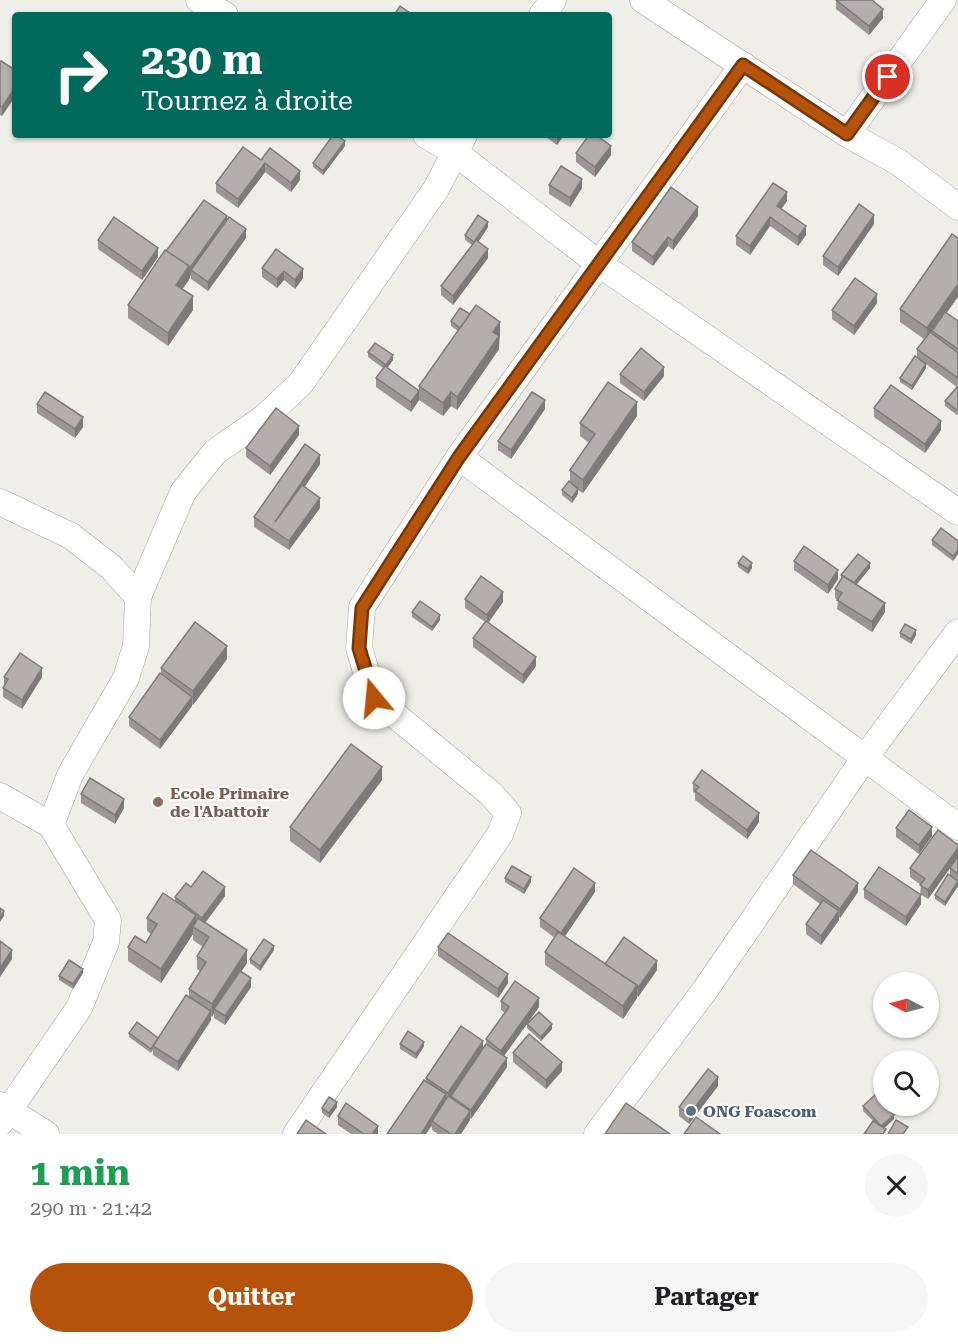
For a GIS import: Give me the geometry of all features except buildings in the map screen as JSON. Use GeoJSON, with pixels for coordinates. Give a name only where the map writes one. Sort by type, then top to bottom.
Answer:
{"type":"FeatureCollection","features":[{"type":"Feature","properties":{"kind":"street"},"geometry":{"type":"LineString","coordinates":[[199,0],[220,12]]}},
{"type":"Feature","properties":{"kind":"street"},"geometry":{"type":"LineString","coordinates":[[643,0],[847,134],[898,162],[958,207]]}},
{"type":"Feature","properties":{"kind":"street"},"geometry":{"type":"LineString","coordinates":[[847,134],[943,0]]}},
{"type":"Feature","properties":{"kind":"street"},"geometry":{"type":"LineString","coordinates":[[296,1134],[500,834],[508,813],[490,792],[374,698],[359,648],[362,608],[459,457],[743,65]]}},
{"type":"Feature","properties":{"kind":"street"},"geometry":{"type":"LineString","coordinates":[[438,138],[459,143],[598,263],[958,512]]}},
{"type":"Feature","properties":{"kind":"street"},"geometry":{"type":"LineString","coordinates":[[51,825],[70,775],[126,678],[136,646],[138,597],[183,492],[215,452],[266,417],[301,383],[436,189],[459,143]]}},
{"type":"Feature","properties":{"kind":"street"},"geometry":{"type":"LineString","coordinates":[[459,457],[958,827]]}},
{"type":"Feature","properties":{"kind":"street"},"geometry":{"type":"LineString","coordinates":[[0,502],[72,536],[111,567],[138,597]]}},
{"type":"Feature","properties":{"kind":"street"},"geometry":{"type":"LineString","coordinates":[[597,1134],[705,990],[864,759],[958,632]]}},
{"type":"Feature","properties":{"kind":"street"},"geometry":{"type":"LineString","coordinates":[[0,796],[51,825],[108,920],[106,942],[79,1008],[3,1112],[46,1134]]}},
{"type":"Feature","properties":{"kind":"place","name":"Ecole Primaire de l'Abattoir"},"geometry":{"type":"Point","coordinates":[158,802]}},
{"type":"Feature","properties":{"kind":"place","name":"ONG Foascom"},"geometry":{"type":"Point","coordinates":[691,1111]}},
{"type":"Feature","properties":{"kind":"route"},"geometry":{"type":"LineString","coordinates":[[374,698],[359,648],[362,608],[459,457],[743,65],[847,134],[888,77]]}}]}
